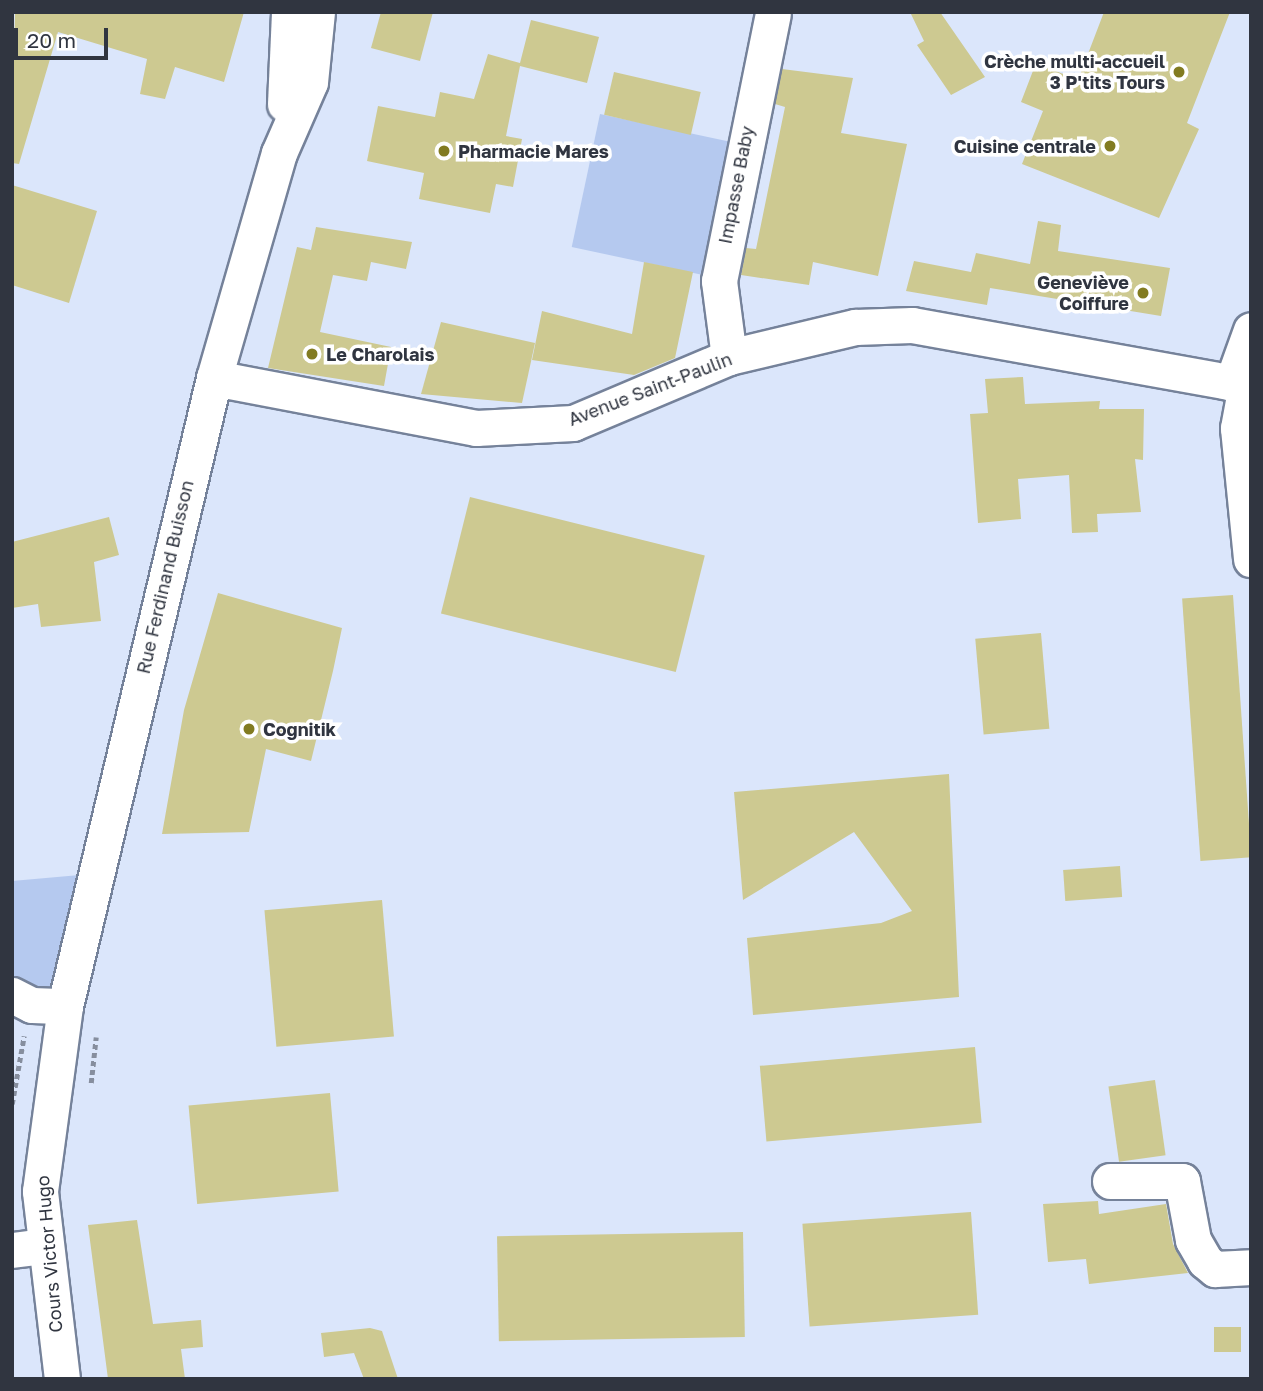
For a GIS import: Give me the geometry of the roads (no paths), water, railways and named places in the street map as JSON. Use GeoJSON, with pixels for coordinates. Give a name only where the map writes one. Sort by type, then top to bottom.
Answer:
{"type":"FeatureCollection","features":[{"type":"Feature","properties":{"kind":"street","name":"Rue Ferdinand Buisson"},"geometry":{"type":"LineString","coordinates":[[279,153],[289,12]]}},
{"type":"Feature","properties":{"kind":"street","name":"Rue Ferdinand Buisson"},"geometry":{"type":"LineString","coordinates":[[65,1006],[214,378],[279,153],[310,82],[317,12]]}},
{"type":"Feature","properties":{"kind":"street","name":"Impasse Baby"},"geometry":{"type":"LineString","coordinates":[[729,357],[719,281],[773,14]]}},
{"type":"Feature","properties":{"kind":"street","name":"Avenue Saint-Paulin"},"geometry":{"type":"LineString","coordinates":[[214,378],[476,428],[573,423],[729,357],[855,327],[912,325],[1243,384]]}},
{"type":"Feature","properties":{"kind":"street"},"geometry":{"type":"LineString","coordinates":[[1251,330],[1238,428],[1251,559]]}},
{"type":"Feature","properties":{"kind":"street"},"geometry":{"type":"LineString","coordinates":[[12,995],[32,1005],[65,1006]]}},
{"type":"Feature","properties":{"kind":"street","name":"Cours Victor Hugo"},"geometry":{"type":"LineString","coordinates":[[62,1379],[29,1248],[41,1147],[65,1006]]}},
{"type":"Feature","properties":{"kind":"street"},"geometry":{"type":"LineString","coordinates":[[1110,1181],[1182,1181],[1193,1240],[1205,1261],[1214,1269],[1251,1267]]}},
{"type":"Feature","properties":{"kind":"place","name":"Crèche multi-accueil 3 P'tits Tours"},"geometry":{"type":"Point","coordinates":[1179,72]}},
{"type":"Feature","properties":{"kind":"place","name":"Cuisine centrale"},"geometry":{"type":"Point","coordinates":[1110,146]}},
{"type":"Feature","properties":{"kind":"place","name":"Pharmacie Mares"},"geometry":{"type":"Point","coordinates":[444,151]}},
{"type":"Feature","properties":{"kind":"place","name":"Geneviève Coiffure"},"geometry":{"type":"Point","coordinates":[1143,293]}},
{"type":"Feature","properties":{"kind":"place","name":"Le Charolais"},"geometry":{"type":"Point","coordinates":[312,354]}},
{"type":"Feature","properties":{"kind":"place","name":"Cognitik"},"geometry":{"type":"Point","coordinates":[249,729]}}]}
